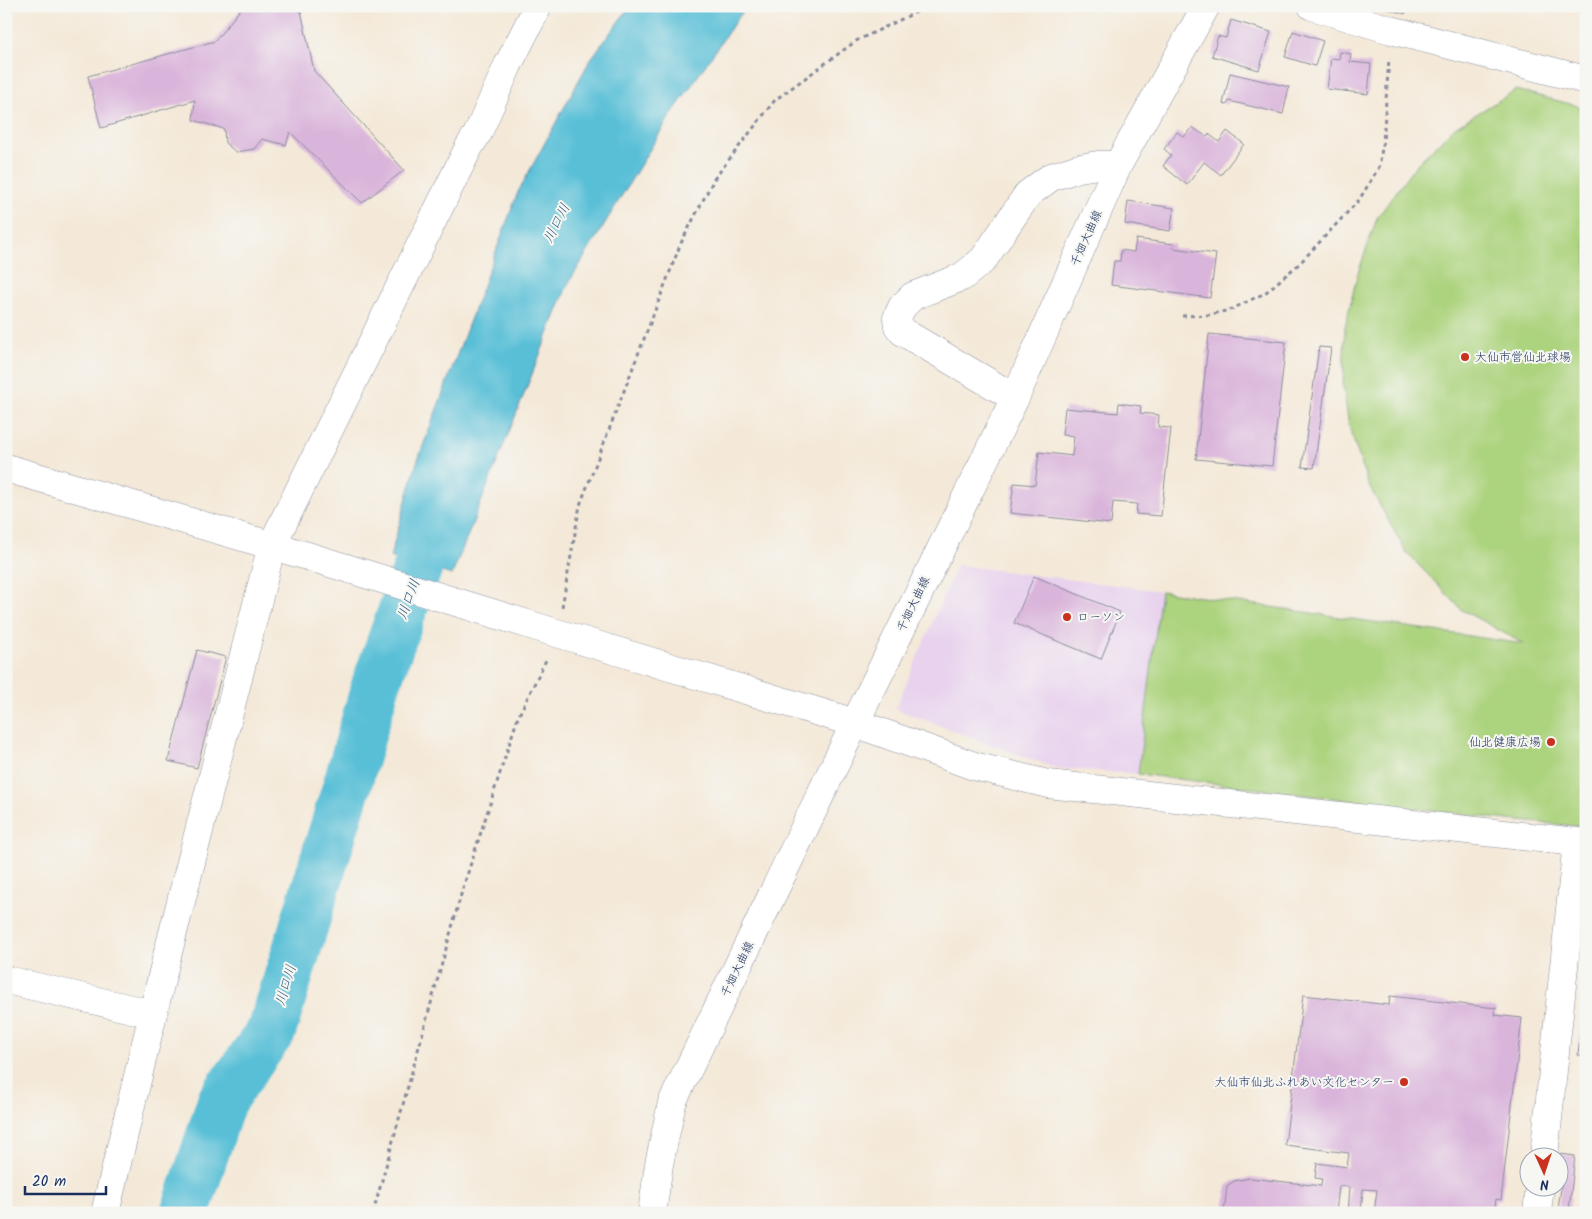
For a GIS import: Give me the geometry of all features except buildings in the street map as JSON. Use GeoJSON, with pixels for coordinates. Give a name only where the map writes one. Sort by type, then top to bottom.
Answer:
{"type":"FeatureCollection","features":[{"type":"Feature","properties":{"kind":"street"},"geometry":{"type":"LineString","coordinates":[[105,1213],[153,1014],[272,545],[469,147],[478,133],[508,65],[538,6]]}},
{"type":"Feature","properties":{"kind":"street","name":"千畑大曲線"},"geometry":{"type":"LineString","coordinates":[[652,1213],[659,1164],[672,1103],[1015,398],[1118,165],[1206,6]]}},
{"type":"Feature","properties":{"kind":"street"},"geometry":{"type":"LineString","coordinates":[[1312,6],[1391,30],[1586,80]]}},
{"type":"Feature","properties":{"kind":"street"},"geometry":{"type":"LineString","coordinates":[[1015,398],[903,332],[898,326],[897,318],[902,307],[913,296],[962,277],[983,260],[1028,194],[1051,177],[1079,168],[1098,165],[1118,165]]}},
{"type":"Feature","properties":{"kind":"street"},"geometry":{"type":"LineString","coordinates":[[6,468],[272,545],[855,724],[974,766],[1048,784],[1582,843],[1545,1146]]}},
{"type":"Feature","properties":{"kind":"street"},"geometry":{"type":"LineString","coordinates":[[11,981],[153,1014]]}},
{"type":"Feature","properties":{"kind":"street"},"geometry":{"type":"LineString","coordinates":[[1538,1213],[1539,1196]]}},
{"type":"Feature","properties":{"kind":"path"},"geometry":{"type":"LineString","coordinates":[[373,1213],[462,892],[548,630],[564,593],[580,505],[681,243],[714,178],[775,100],[856,40],[929,6]]}},
{"type":"Feature","properties":{"kind":"path"},"geometry":{"type":"LineString","coordinates":[[1182,316],[1208,315],[1230,310],[1265,292],[1300,263],[1359,200],[1379,167],[1383,142],[1391,30]]}},
{"type":"Feature","properties":{"kind":"shaded area"},"geometry":{"type":"Polygon","coordinates":[[[957,565],[1161,591],[1138,774],[1055,768],[895,709],[957,565]]]}},
{"type":"Feature","properties":{"kind":"green space"},"geometry":{"type":"Polygon","coordinates":[[[1516,90],[1586,108],[1586,827],[1508,820],[1138,774],[1161,591],[1524,644],[1462,610],[1406,552],[1368,484],[1349,426],[1343,386],[1345,327],[1357,276],[1377,218],[1416,165],[1455,127],[1516,90]]]}},
{"type":"Feature","properties":{"kind":"water"},"geometry":{"type":"Polygon","coordinates":[[[630,6],[746,6],[669,118],[568,284],[452,575],[390,557],[417,462],[518,192],[590,60],[630,6]]]}},
{"type":"Feature","properties":{"kind":"waterway","name":"川口川"},"geometry":{"type":"LineString","coordinates":[[185,1213],[222,1100],[272,1030],[376,684],[441,503]]}},
{"type":"Feature","properties":{"kind":"place","name":"大仙市営仙北球場"},"geometry":{"type":"Point","coordinates":[1465,357]}},
{"type":"Feature","properties":{"kind":"place","name":"ローソン"},"geometry":{"type":"Point","coordinates":[1067,617]}},
{"type":"Feature","properties":{"kind":"place","name":"仙北健康広場"},"geometry":{"type":"Point","coordinates":[1551,742]}},
{"type":"Feature","properties":{"kind":"place","name":"大仙市仙北ふれあい文化センター"},"geometry":{"type":"Point","coordinates":[1404,1082]}}]}
